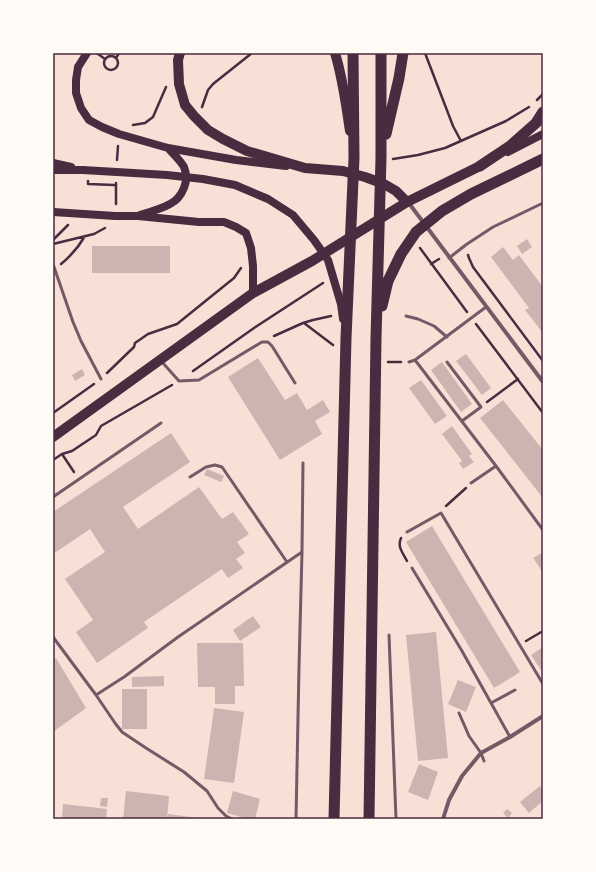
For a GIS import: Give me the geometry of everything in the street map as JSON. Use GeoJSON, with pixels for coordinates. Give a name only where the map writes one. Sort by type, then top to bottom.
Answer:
{"type":"FeatureCollection","features":[{"type":"Feature","properties":{"kind":"highway"},"geometry":{"type":"LineString","coordinates":[[334,819],[346,338],[354,158],[353,53]]}},
{"type":"Feature","properties":{"kind":"highway"},"geometry":{"type":"LineString","coordinates":[[369,819],[376,338],[381,158],[381,53]]}},
{"type":"Feature","properties":{"kind":"highway"},"geometry":{"type":"LineString","coordinates":[[381,158],[388,120],[400,78],[403,53]]}},
{"type":"Feature","properties":{"kind":"highway"},"geometry":{"type":"LineString","coordinates":[[480,166],[510,146],[536,123],[543,112]]}},
{"type":"Feature","properties":{"kind":"highway"},"geometry":{"type":"LineString","coordinates":[[376,338],[388,281],[401,254],[416,232],[442,211],[471,194],[543,159]]}},
{"type":"Feature","properties":{"kind":"main road"},"geometry":{"type":"LineString","coordinates":[[87,53],[78,67],[76,92],[81,108],[89,120],[102,127],[119,134],[168,148],[236,160],[343,172],[384,184],[396,191],[407,202]]}},
{"type":"Feature","properties":{"kind":"main road"},"geometry":{"type":"LineString","coordinates":[[180,53],[178,60],[179,84],[185,105],[208,130],[247,150],[305,168]]}},
{"type":"Feature","properties":{"kind":"main road"},"geometry":{"type":"LineString","coordinates":[[335,53],[340,68],[344,89],[354,158]]}},
{"type":"Feature","properties":{"kind":"main road"},"geometry":{"type":"LineString","coordinates":[[53,437],[253,293],[312,260],[407,202],[543,134]]}},
{"type":"Feature","properties":{"kind":"main road"},"geometry":{"type":"LineString","coordinates":[[138,216],[171,204],[180,195],[185,185],[186,176],[184,167],[168,148]]}},
{"type":"Feature","properties":{"kind":"main road"},"geometry":{"type":"LineString","coordinates":[[53,163],[83,170]]}},
{"type":"Feature","properties":{"kind":"main road"},"geometry":{"type":"LineString","coordinates":[[53,170],[83,170],[167,175],[210,180],[235,185],[268,199],[294,216],[328,260],[341,304],[346,338]]}},
{"type":"Feature","properties":{"kind":"main road"},"geometry":{"type":"LineString","coordinates":[[53,212],[138,216],[199,222],[224,222],[246,233],[251,248],[253,293]]}},
{"type":"Feature","properties":{"kind":"street"},"geometry":{"type":"LineString","coordinates":[[407,202],[543,382]]}},
{"type":"Feature","properties":{"kind":"street"},"geometry":{"type":"LineString","coordinates":[[443,819],[449,800],[462,776],[481,753],[543,716]]}},
{"type":"Feature","properties":{"kind":"lane"},"geometry":{"type":"LineString","coordinates":[[449,258],[493,227],[543,203]]}},
{"type":"Feature","properties":{"kind":"lane"},"geometry":{"type":"LineString","coordinates":[[53,264],[73,322],[101,379]]}},
{"type":"Feature","properties":{"kind":"lane"},"geometry":{"type":"LineString","coordinates":[[409,362],[415,360],[486,307]]}},
{"type":"Feature","properties":{"kind":"lane"},"geometry":{"type":"LineString","coordinates":[[406,316],[418,319],[434,326],[446,337]]}},
{"type":"Feature","properties":{"kind":"lane"},"geometry":{"type":"LineString","coordinates":[[160,361],[179,381],[199,380],[262,342],[268,342],[295,383]]}},
{"type":"Feature","properties":{"kind":"lane"},"geometry":{"type":"LineString","coordinates":[[415,360],[543,530]]}},
{"type":"Feature","properties":{"kind":"lane"},"geometry":{"type":"LineString","coordinates":[[447,362],[481,407],[462,421]]}},
{"type":"Feature","properties":{"kind":"lane"},"geometry":{"type":"LineString","coordinates":[[53,497],[161,423]]}},
{"type":"Feature","properties":{"kind":"lane"},"geometry":{"type":"LineString","coordinates":[[190,477],[206,467],[215,464],[222,467],[287,562]]}},
{"type":"Feature","properties":{"kind":"lane"},"geometry":{"type":"LineString","coordinates":[[296,819],[303,464]]}},
{"type":"Feature","properties":{"kind":"lane"},"geometry":{"type":"LineString","coordinates":[[471,483],[496,466]]}},
{"type":"Feature","properties":{"kind":"lane"},"geometry":{"type":"LineString","coordinates":[[407,532],[441,513],[543,684]]}},
{"type":"Feature","properties":{"kind":"lane"},"geometry":{"type":"LineString","coordinates":[[538,523],[543,519]]}},
{"type":"Feature","properties":{"kind":"lane"},"geometry":{"type":"LineString","coordinates":[[96,695],[302,552]]}},
{"type":"Feature","properties":{"kind":"lane"},"geometry":{"type":"LineString","coordinates":[[412,568],[462,651],[510,737]]}},
{"type":"Feature","properties":{"kind":"lane"},"geometry":{"type":"LineString","coordinates":[[389,635],[396,819]]}},
{"type":"Feature","properties":{"kind":"lane"},"geometry":{"type":"LineString","coordinates":[[53,637],[122,732],[184,772],[207,791],[218,808],[226,816],[232,819]]}},
{"type":"Feature","properties":{"kind":"lane"},"geometry":{"type":"LineString","coordinates":[[491,703],[515,690]]}},
{"type":"Feature","properties":{"kind":"lane"},"geometry":{"type":"LineString","coordinates":[[459,713],[468,736],[481,753],[484,761]]}},
{"type":"Feature","properties":{"kind":"path"},"geometry":{"type":"LineString","coordinates":[[98,53],[97,54],[105,59]]}},
{"type":"Feature","properties":{"kind":"path"},"geometry":{"type":"LineString","coordinates":[[116,58],[120,53]]}},
{"type":"Feature","properties":{"kind":"path"},"geometry":{"type":"LineString","coordinates":[[202,110],[208,90],[213,84],[252,53]]}},
{"type":"Feature","properties":{"kind":"path"},"geometry":{"type":"LineString","coordinates":[[425,53],[453,126],[461,142]]}},
{"type":"Feature","properties":{"kind":"path"},"geometry":{"type":"LineString","coordinates":[[105,59],[110,56],[116,58]]}},
{"type":"Feature","properties":{"kind":"path"},"geometry":{"type":"LineString","coordinates":[[105,59],[104,64],[106,68],[112,70],[116,68],[118,64],[116,58]]}},
{"type":"Feature","properties":{"kind":"path"},"geometry":{"type":"LineString","coordinates":[[166,80],[168,95]]}},
{"type":"Feature","properties":{"kind":"path"},"geometry":{"type":"LineString","coordinates":[[128,126],[145,123],[154,117],[166,87]]}},
{"type":"Feature","properties":{"kind":"path"},"geometry":{"type":"LineString","coordinates":[[116,185],[116,207]]}},
{"type":"Feature","properties":{"kind":"path"},"geometry":{"type":"LineString","coordinates":[[53,240],[73,220]]}},
{"type":"Feature","properties":{"kind":"path"},"geometry":{"type":"LineString","coordinates":[[53,244],[94,234],[109,226],[101,224]]}},
{"type":"Feature","properties":{"kind":"path"},"geometry":{"type":"LineString","coordinates":[[55,270],[74,252],[85,236]]}},
{"type":"Feature","properties":{"kind":"path"},"geometry":{"type":"LineString","coordinates":[[467,244],[469,258],[473,267],[543,361]]}},
{"type":"Feature","properties":{"kind":"path"},"geometry":{"type":"LineString","coordinates":[[53,413],[101,379],[134,347],[135,343],[148,334],[177,324],[234,278],[243,263]]}},
{"type":"Feature","properties":{"kind":"path"},"geometry":{"type":"LineString","coordinates":[[53,460],[62,454],[72,451],[96,435],[101,426],[179,381],[254,328],[326,281]]}},
{"type":"Feature","properties":{"kind":"path"},"geometry":{"type":"LineString","coordinates":[[498,394],[518,379]]}},
{"type":"Feature","properties":{"kind":"path"},"geometry":{"type":"LineString","coordinates":[[441,513],[448,504],[471,483]]}},
{"type":"Feature","properties":{"kind":"path"},"geometry":{"type":"LineString","coordinates":[[407,532],[399,541],[399,548],[412,568]]}},
{"type":"Feature","properties":{"kind":"path"},"geometry":{"type":"LineString","coordinates":[[520,644],[543,631]]}},
{"type":"Feature","properties":{"kind":"building"},"geometry":{"type":"Polygon","coordinates":[[[527,239],[532,247],[522,254],[517,246],[527,239]]]}},
{"type":"Feature","properties":{"kind":"building"},"geometry":{"type":"Polygon","coordinates":[[[92,246],[170,246],[170,273],[92,273],[92,246]]]}},
{"type":"Feature","properties":{"kind":"building"},"geometry":{"type":"Polygon","coordinates":[[[503,247],[513,260],[519,255],[543,287],[543,333],[525,310],[529,308],[491,257],[503,247]]]}},
{"type":"Feature","properties":{"kind":"building"},"geometry":{"type":"Polygon","coordinates":[[[466,354],[491,388],[482,395],[456,361],[466,354]]]}},
{"type":"Feature","properties":{"kind":"building"},"geometry":{"type":"Polygon","coordinates":[[[258,358],[285,400],[297,393],[307,410],[323,400],[330,412],[315,421],[322,434],[280,460],[228,377],[258,358]]]}},
{"type":"Feature","properties":{"kind":"building"},"geometry":{"type":"Polygon","coordinates":[[[442,362],[472,404],[461,412],[431,370],[442,362]]]}},
{"type":"Feature","properties":{"kind":"building"},"geometry":{"type":"Polygon","coordinates":[[[82,369],[85,375],[75,381],[72,375],[82,369]]]}},
{"type":"Feature","properties":{"kind":"building"},"geometry":{"type":"Polygon","coordinates":[[[421,380],[447,416],[435,424],[409,388],[421,380]]]}},
{"type":"Feature","properties":{"kind":"building"},"geometry":{"type":"Polygon","coordinates":[[[503,400],[543,450],[543,498],[480,418],[503,400]]]}},
{"type":"Feature","properties":{"kind":"building"},"geometry":{"type":"Polygon","coordinates":[[[452,426],[472,454],[469,456],[474,462],[463,469],[459,463],[462,461],[442,434],[452,426]]]}},
{"type":"Feature","properties":{"kind":"building"},"geometry":{"type":"Polygon","coordinates":[[[171,433],[190,462],[123,507],[138,529],[199,487],[222,519],[233,512],[249,534],[237,542],[245,553],[236,559],[243,568],[228,578],[222,569],[144,622],[148,628],[97,663],[76,632],[93,620],[65,579],[105,552],[90,529],[53,554],[53,512],[171,433]]]}},
{"type":"Feature","properties":{"kind":"building"},"geometry":{"type":"Polygon","coordinates":[[[207,469],[224,476],[221,482],[204,475],[207,469]]]}},
{"type":"Feature","properties":{"kind":"building"},"geometry":{"type":"Polygon","coordinates":[[[432,526],[520,672],[494,688],[406,542],[432,526]]]}},
{"type":"Feature","properties":{"kind":"building"},"geometry":{"type":"Polygon","coordinates":[[[543,552],[543,570],[542,571],[533,558],[543,552]]]}},
{"type":"Feature","properties":{"kind":"building"},"geometry":{"type":"Polygon","coordinates":[[[253,616],[261,627],[240,641],[233,630],[253,616]]]}},
{"type":"Feature","properties":{"kind":"building"},"geometry":{"type":"Polygon","coordinates":[[[436,632],[448,758],[418,761],[406,635],[436,632]]]}},
{"type":"Feature","properties":{"kind":"building"},"geometry":{"type":"Polygon","coordinates":[[[197,643],[243,643],[244,686],[235,686],[235,704],[215,704],[215,687],[198,687],[197,643]]]}},
{"type":"Feature","properties":{"kind":"building"},"geometry":{"type":"Polygon","coordinates":[[[543,647],[543,673],[531,655],[543,647]]]}},
{"type":"Feature","properties":{"kind":"building"},"geometry":{"type":"Polygon","coordinates":[[[56,658],[86,708],[53,732],[53,659],[56,658]]]}},
{"type":"Feature","properties":{"kind":"building"},"geometry":{"type":"Polygon","coordinates":[[[164,676],[164,686],[132,687],[132,677],[164,676]]]}},
{"type":"Feature","properties":{"kind":"building"},"geometry":{"type":"Polygon","coordinates":[[[458,680],[476,687],[466,712],[448,704],[458,680]]]}},
{"type":"Feature","properties":{"kind":"building"},"geometry":{"type":"Polygon","coordinates":[[[122,689],[147,689],[147,729],[122,729],[122,689]]]}},
{"type":"Feature","properties":{"kind":"building"},"geometry":{"type":"Polygon","coordinates":[[[214,708],[244,712],[234,783],[204,779],[214,708]]]}},
{"type":"Feature","properties":{"kind":"building"},"geometry":{"type":"Polygon","coordinates":[[[419,764],[438,772],[428,800],[408,792],[419,764]]]}},
{"type":"Feature","properties":{"kind":"building"},"geometry":{"type":"Polygon","coordinates":[[[540,786],[543,790],[543,801],[529,813],[520,802],[540,786]]]}},
{"type":"Feature","properties":{"kind":"building"},"geometry":{"type":"Polygon","coordinates":[[[126,791],[169,796],[167,819],[123,819],[126,791]]]}},
{"type":"Feature","properties":{"kind":"building"},"geometry":{"type":"Polygon","coordinates":[[[233,791],[260,799],[255,819],[248,819],[227,813],[233,791]]]}},
{"type":"Feature","properties":{"kind":"building"},"geometry":{"type":"Polygon","coordinates":[[[101,798],[108,798],[107,807],[100,806],[101,798]]]}},
{"type":"Feature","properties":{"kind":"building"},"geometry":{"type":"Polygon","coordinates":[[[63,804],[107,809],[106,819],[62,819],[63,804]]]}},
{"type":"Feature","properties":{"kind":"building"},"geometry":{"type":"Polygon","coordinates":[[[507,809],[512,813],[508,818],[503,813],[507,809]]]}},
{"type":"Feature","properties":{"kind":"building"},"geometry":{"type":"Polygon","coordinates":[[[168,814],[199,818],[199,819],[167,819],[168,814]]]}}]}
